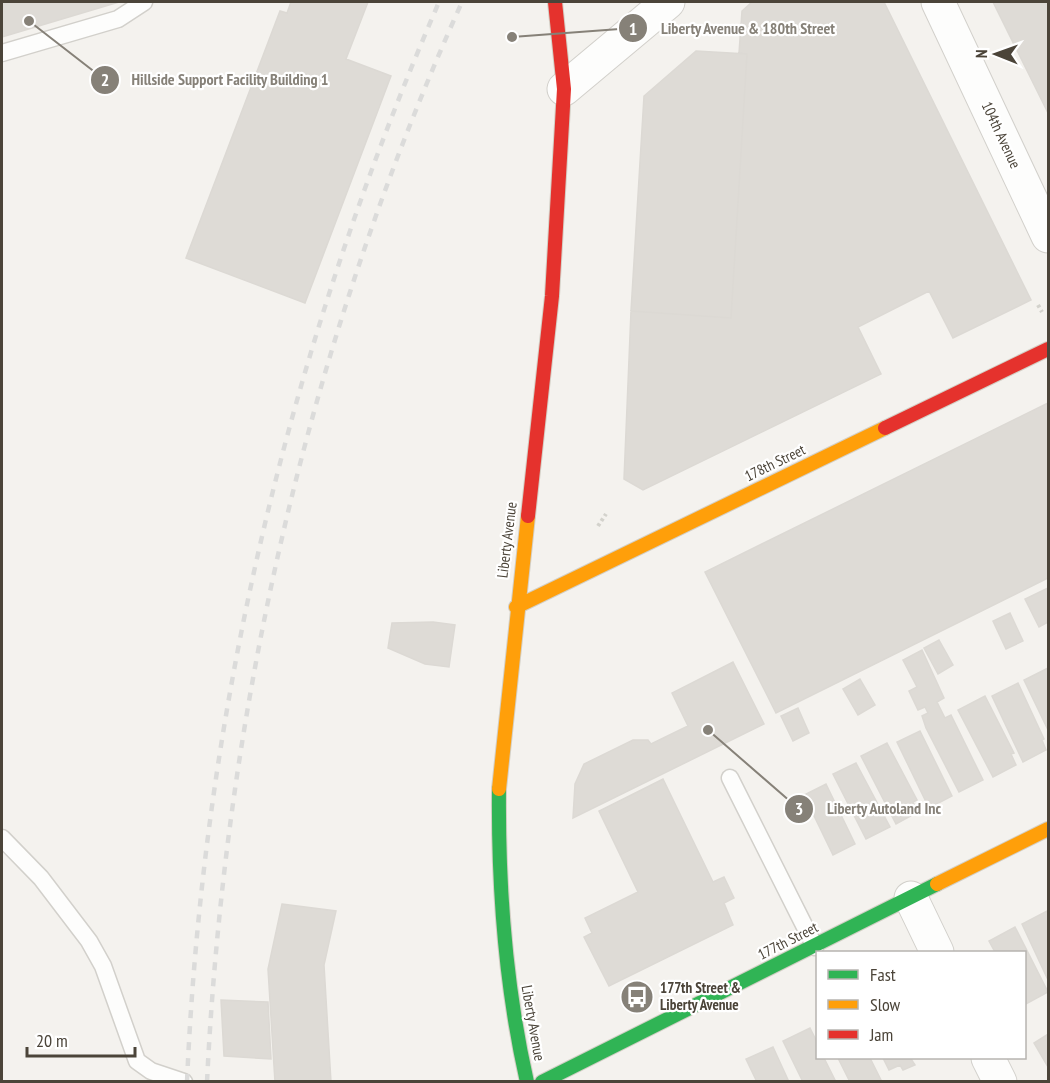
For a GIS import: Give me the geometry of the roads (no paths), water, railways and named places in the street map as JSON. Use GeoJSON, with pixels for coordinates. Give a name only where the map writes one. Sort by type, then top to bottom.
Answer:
{"type":"FeatureCollection","features":[{"type":"Feature","properties":{"kind":"street","name":"Liberty Avenue"},"geometry":{"type":"LineString","coordinates":[[527,1082],[517,1038],[506,959],[498,869],[499,779],[516,607],[552,296],[564,89],[555,2]]}},
{"type":"Feature","properties":{"kind":"street"},"geometry":{"type":"LineString","coordinates":[[564,89],[668,2]]}},
{"type":"Feature","properties":{"kind":"street","name":"104th Avenue"},"geometry":{"type":"LineString","coordinates":[[938,2],[1048,236]]}},
{"type":"Feature","properties":{"kind":"street","name":"178th Street"},"geometry":{"type":"LineString","coordinates":[[516,607],[1048,350]]}},
{"type":"Feature","properties":{"kind":"street","name":"177th Street"},"geometry":{"type":"LineString","coordinates":[[542,1082],[1048,829]]}},
{"type":"Feature","properties":{"kind":"street"},"geometry":{"type":"LineString","coordinates":[[911,898],[937,951]]}},
{"type":"Feature","properties":{"kind":"street"},"geometry":{"type":"LineString","coordinates":[[988,1059],[1000,1082]]}},
{"type":"Feature","properties":{"kind":"lane"},"geometry":{"type":"LineString","coordinates":[[2,53],[144,2]]}},
{"type":"Feature","properties":{"kind":"lane"},"geometry":{"type":"LineString","coordinates":[[730,778],[815,946]]}},
{"type":"Feature","properties":{"kind":"lane"},"geometry":{"type":"LineString","coordinates":[[2,838],[40,878],[89,941],[103,966],[137,1061],[151,1071],[184,1082]]}},
{"type":"Feature","properties":{"kind":"railway"},"geometry":{"type":"LineString","coordinates":[[187,1082],[196,942],[212,804],[235,666],[264,530],[298,395],[339,262],[386,131],[439,2]]}},
{"type":"Feature","properties":{"kind":"railway"},"geometry":{"type":"LineString","coordinates":[[207,1082],[217,943],[233,804],[255,666],[284,530],[319,395],[360,261],[408,130],[462,2]]}},
{"type":"Feature","properties":{"kind":"place","name":"Hillside Support Facility Building 1"},"geometry":{"type":"Point","coordinates":[29,21]}},
{"type":"Feature","properties":{"kind":"place","name":"Liberty Avenue & 180th Street"},"geometry":{"type":"Point","coordinates":[512,37]}},
{"type":"Feature","properties":{"kind":"place","name":"Liberty Autoland Inc"},"geometry":{"type":"Point","coordinates":[708,730]}},
{"type":"Feature","properties":{"kind":"place","name":"177th Street & Liberty Avenue"},"geometry":{"type":"Point","coordinates":[637,997]}}]}
